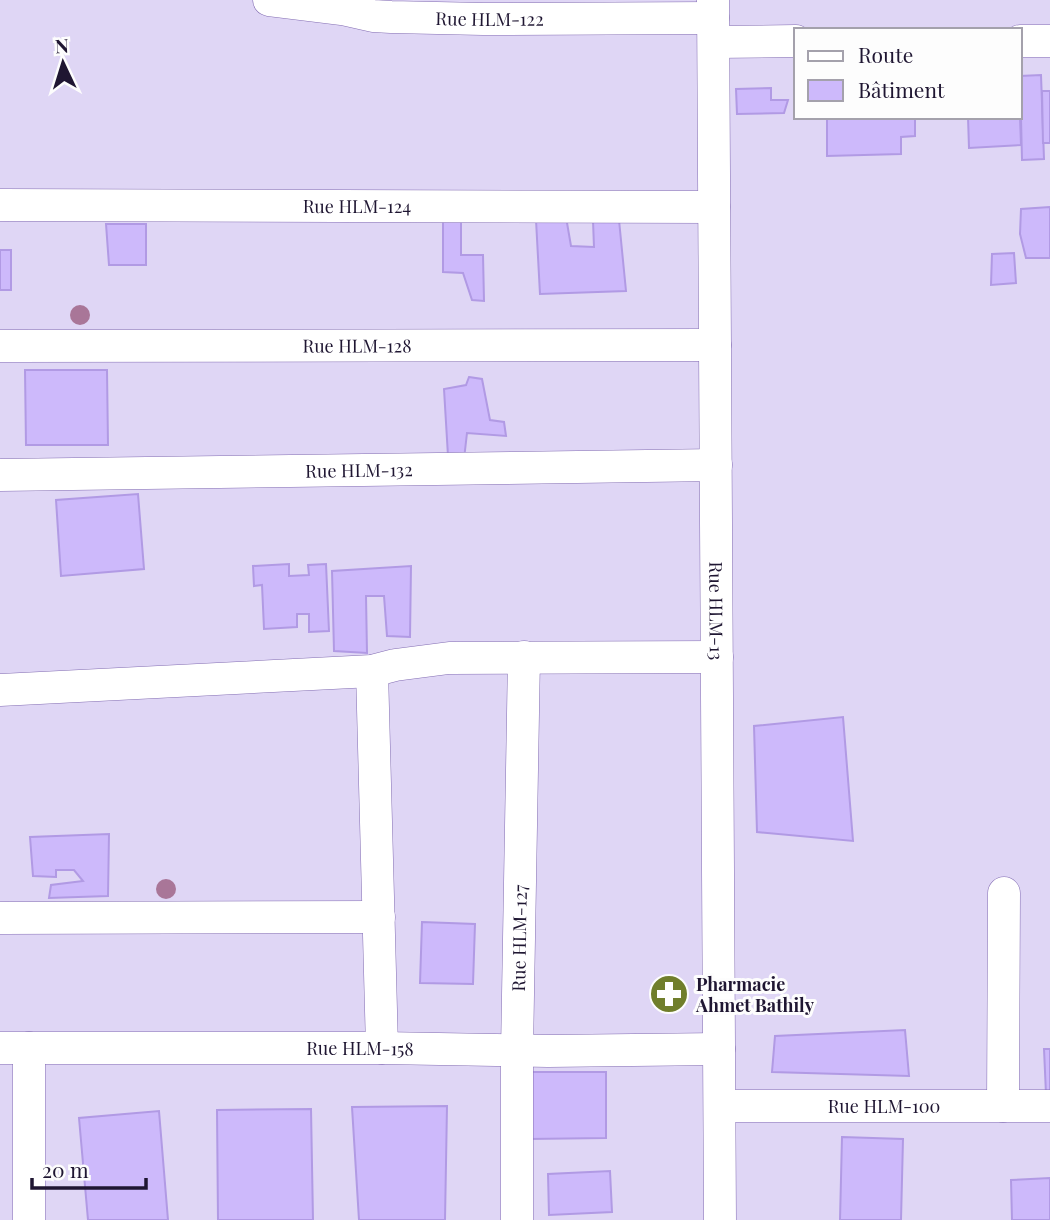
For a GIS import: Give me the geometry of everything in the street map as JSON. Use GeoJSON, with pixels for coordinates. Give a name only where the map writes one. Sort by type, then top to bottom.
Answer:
{"type":"FeatureCollection","features":[{"type":"Feature","properties":{"kind":"street","name":"Rue HLM-122"},"geometry":{"type":"LineString","coordinates":[[269,0],[342,4],[373,16],[483,10],[713,20],[794,40]]}},
{"type":"Feature","properties":{"kind":"street","name":"Rue HLM-13"},"geometry":{"type":"LineString","coordinates":[[713,20],[720,1220]]}},
{"type":"Feature","properties":{"kind":"street"},"geometry":{"type":"LineString","coordinates":[[1022,41],[1050,41]]}},
{"type":"Feature","properties":{"kind":"street","name":"Rue HLM-124"},"geometry":{"type":"LineString","coordinates":[[0,205],[714,207]]}},
{"type":"Feature","properties":{"kind":"street","name":"Rue HLM-128"},"geometry":{"type":"LineString","coordinates":[[0,346],[715,345]]}},
{"type":"Feature","properties":{"kind":"street","name":"Rue HLM-132"},"geometry":{"type":"LineString","coordinates":[[0,475],[716,466]]}},
{"type":"Feature","properties":{"kind":"street","name":"Rue HLM-127"},"geometry":{"type":"LineString","coordinates":[[517,1220],[517,1051],[524,657]]}},
{"type":"Feature","properties":{"kind":"street"},"geometry":{"type":"LineString","coordinates":[[0,690],[372,670],[449,658],[717,657]]}},
{"type":"Feature","properties":{"kind":"street"},"geometry":{"type":"LineString","coordinates":[[372,670],[382,1048]]}},
{"type":"Feature","properties":{"kind":"street"},"geometry":{"type":"LineString","coordinates":[[1003,1106],[1004,892]]}},
{"type":"Feature","properties":{"kind":"street"},"geometry":{"type":"LineString","coordinates":[[0,918],[379,917]]}},
{"type":"Feature","properties":{"kind":"street"},"geometry":{"type":"LineString","coordinates":[[15,1048],[29,1220]]}},
{"type":"Feature","properties":{"kind":"street","name":"Rue HLM-158"},"geometry":{"type":"LineString","coordinates":[[15,1048],[382,1048],[517,1051],[719,1049]]}},
{"type":"Feature","properties":{"kind":"street","name":"Rue HLM-100"},"geometry":{"type":"LineString","coordinates":[[720,1106],[1050,1106]]}},
{"type":"Feature","properties":{"kind":"building"},"geometry":{"type":"Polygon","coordinates":[[[1041,75],[1044,159],[1022,160],[1022,76],[1041,75]]]}},
{"type":"Feature","properties":{"kind":"building"},"geometry":{"type":"Polygon","coordinates":[[[771,88],[771,100],[788,100],[784,113],[737,114],[736,89],[771,88]]]}},
{"type":"Feature","properties":{"kind":"building"},"geometry":{"type":"Polygon","coordinates":[[[1042,91],[1050,91],[1050,143],[1043,143],[1042,91]]]}},
{"type":"Feature","properties":{"kind":"building"},"geometry":{"type":"Polygon","coordinates":[[[827,119],[915,119],[915,136],[901,137],[901,154],[827,156],[827,119]]]}},
{"type":"Feature","properties":{"kind":"building"},"geometry":{"type":"Polygon","coordinates":[[[968,119],[1020,119],[1021,145],[969,148],[968,119]]]}},
{"type":"Feature","properties":{"kind":"building"},"geometry":{"type":"Polygon","coordinates":[[[1050,207],[1050,258],[1026,258],[1020,234],[1021,209],[1050,207]]]}},
{"type":"Feature","properties":{"kind":"building"},"geometry":{"type":"Polygon","coordinates":[[[566,217],[571,246],[594,247],[593,221],[619,220],[626,291],[540,294],[536,220],[566,217]]]}},
{"type":"Feature","properties":{"kind":"building"},"geometry":{"type":"Polygon","coordinates":[[[443,221],[461,221],[461,255],[483,255],[484,301],[472,300],[463,273],[443,272],[443,221]]]}},
{"type":"Feature","properties":{"kind":"building"},"geometry":{"type":"Polygon","coordinates":[[[106,224],[146,224],[146,265],[109,265],[106,224]]]}},
{"type":"Feature","properties":{"kind":"building"},"geometry":{"type":"Polygon","coordinates":[[[0,250],[11,250],[11,290],[0,290],[0,250]]]}},
{"type":"Feature","properties":{"kind":"building"},"geometry":{"type":"Polygon","coordinates":[[[1014,253],[1016,283],[991,285],[992,254],[1014,253]]]}},
{"type":"Feature","properties":{"kind":"building"},"geometry":{"type":"Polygon","coordinates":[[[25,370],[107,370],[108,445],[26,445],[25,370]]]}},
{"type":"Feature","properties":{"kind":"building"},"geometry":{"type":"Polygon","coordinates":[[[469,377],[482,379],[490,420],[504,422],[506,436],[467,433],[464,459],[448,456],[444,389],[466,385],[469,377]]]}},
{"type":"Feature","properties":{"kind":"building"},"geometry":{"type":"Polygon","coordinates":[[[138,494],[144,569],[61,576],[56,500],[138,494]]]}},
{"type":"Feature","properties":{"kind":"building"},"geometry":{"type":"Polygon","coordinates":[[[289,564],[289,576],[309,575],[308,565],[326,564],[329,631],[309,632],[309,614],[297,614],[297,627],[264,629],[262,585],[254,586],[253,566],[289,564]]]}},
{"type":"Feature","properties":{"kind":"building"},"geometry":{"type":"Polygon","coordinates":[[[411,566],[410,637],[387,636],[384,596],[366,596],[367,653],[334,651],[332,571],[411,566]]]}},
{"type":"Feature","properties":{"kind":"building"},"geometry":{"type":"Polygon","coordinates":[[[843,717],[853,841],[757,832],[754,726],[843,717]]]}},
{"type":"Feature","properties":{"kind":"building"},"geometry":{"type":"Polygon","coordinates":[[[109,834],[108,896],[49,898],[51,885],[83,881],[74,870],[56,870],[56,877],[33,876],[30,837],[109,834]]]}},
{"type":"Feature","properties":{"kind":"building"},"geometry":{"type":"Polygon","coordinates":[[[422,922],[475,924],[473,984],[420,983],[422,922]]]}},
{"type":"Feature","properties":{"kind":"building"},"geometry":{"type":"Polygon","coordinates":[[[905,1030],[909,1076],[772,1072],[775,1036],[905,1030]]]}},
{"type":"Feature","properties":{"kind":"building"},"geometry":{"type":"Polygon","coordinates":[[[1044,1049],[1050,1049],[1050,1094],[1046,1094],[1044,1049]]]}},
{"type":"Feature","properties":{"kind":"building"},"geometry":{"type":"Polygon","coordinates":[[[529,1072],[606,1072],[606,1138],[529,1139],[529,1072]]]}},
{"type":"Feature","properties":{"kind":"building"},"geometry":{"type":"Polygon","coordinates":[[[447,1106],[445,1220],[359,1220],[352,1107],[447,1106]]]}},
{"type":"Feature","properties":{"kind":"building"},"geometry":{"type":"Polygon","coordinates":[[[311,1109],[313,1220],[218,1220],[217,1110],[311,1109]]]}},
{"type":"Feature","properties":{"kind":"building"},"geometry":{"type":"Polygon","coordinates":[[[159,1111],[168,1220],[88,1220],[79,1118],[159,1111]]]}},
{"type":"Feature","properties":{"kind":"building"},"geometry":{"type":"Polygon","coordinates":[[[842,1137],[903,1139],[901,1220],[840,1220],[842,1137]]]}},
{"type":"Feature","properties":{"kind":"building"},"geometry":{"type":"Polygon","coordinates":[[[610,1171],[612,1212],[549,1215],[548,1174],[610,1171]]]}},
{"type":"Feature","properties":{"kind":"building"},"geometry":{"type":"Polygon","coordinates":[[[1050,1178],[1050,1220],[1012,1220],[1011,1180],[1050,1178]]]}},
{"type":"Feature","properties":{"kind":"place","name":"Pharmacie Ahmet Bathily"},"geometry":{"type":"Point","coordinates":[669,994]}}]}
